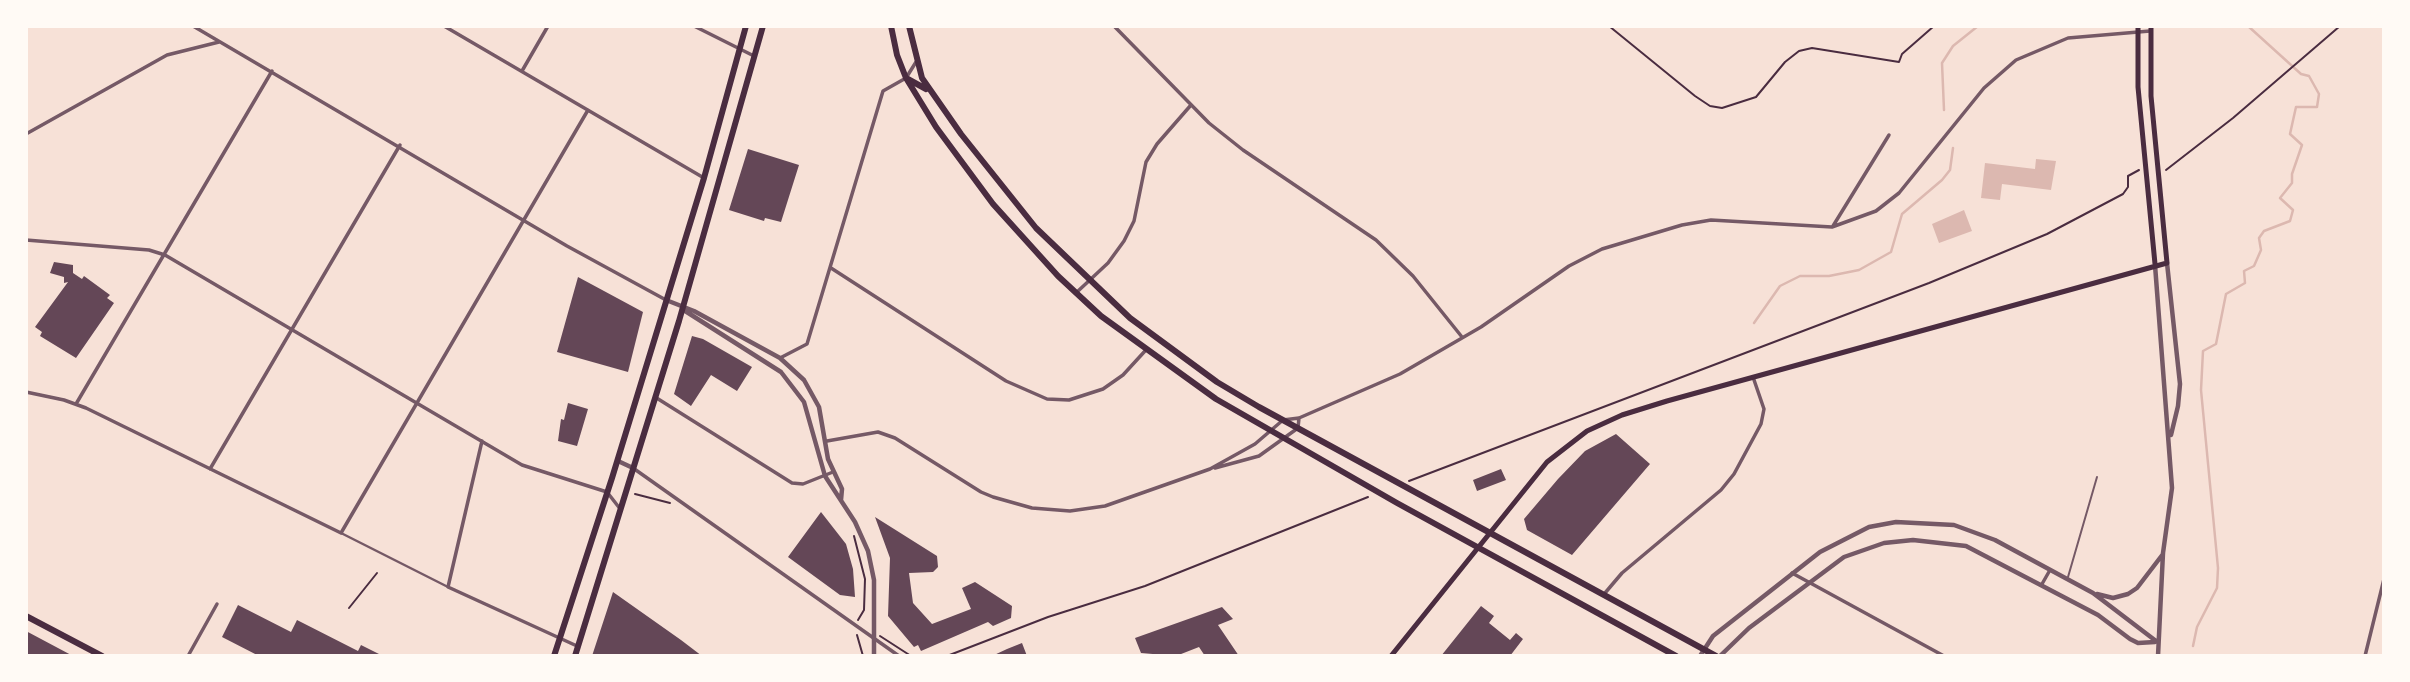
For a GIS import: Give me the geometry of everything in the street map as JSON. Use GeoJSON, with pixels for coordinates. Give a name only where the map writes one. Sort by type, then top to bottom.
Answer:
{"type":"FeatureCollection","features":[{"type":"Feature","properties":{"kind":"main road"},"geometry":{"type":"LineString","coordinates":[[554,656],[618,461],[704,178],[746,26]]}},
{"type":"Feature","properties":{"kind":"main road"},"geometry":{"type":"LineString","coordinates":[[575,656],[682,308],[763,26]]}},
{"type":"Feature","properties":{"kind":"main road"},"geometry":{"type":"LineString","coordinates":[[891,26],[897,55],[906,78],[936,127],[981,189],[1075,293],[1145,351],[1216,399],[1283,439],[1676,656]]}},
{"type":"Feature","properties":{"kind":"main road"},"geometry":{"type":"LineString","coordinates":[[909,26],[916,62],[933,95],[1022,212],[1089,282],[1130,318],[1201,371],[1283,420],[1490,534],[1605,593],[1702,652],[1718,656]]}},
{"type":"Feature","properties":{"kind":"main road"},"geometry":{"type":"LineString","coordinates":[[2138,29],[2138,86],[2155,264]]}},
{"type":"Feature","properties":{"kind":"main road"},"geometry":{"type":"LineString","coordinates":[[1391,656],[1547,462],[1577,437],[1622,415],[2155,264],[2167,263],[2151,96],[2150,29]]}},
{"type":"Feature","properties":{"kind":"main road"},"geometry":{"type":"LineString","coordinates":[[906,78],[933,95]]}},
{"type":"Feature","properties":{"kind":"main road"},"geometry":{"type":"LineString","coordinates":[[26,616],[102,656]]}},
{"type":"Feature","properties":{"kind":"street"},"geometry":{"type":"LineString","coordinates":[[193,26],[682,308],[780,372],[804,402],[825,475],[834,494],[841,500],[863,536],[872,565],[874,656]]}},
{"type":"Feature","properties":{"kind":"street"},"geometry":{"type":"LineString","coordinates":[[444,26],[704,178]]}},
{"type":"Feature","properties":{"kind":"street"},"geometry":{"type":"LineString","coordinates":[[522,71],[548,26]]}},
{"type":"Feature","properties":{"kind":"street"},"geometry":{"type":"LineString","coordinates":[[694,26],[754,57]]}},
{"type":"Feature","properties":{"kind":"street"},"geometry":{"type":"LineString","coordinates":[[1114,26],[1191,105],[1243,150],[1376,240],[1413,276],[1462,337]]}},
{"type":"Feature","properties":{"kind":"street"},"geometry":{"type":"LineString","coordinates":[[1210,469],[1255,443],[1283,420],[1299,418],[1401,374],[1569,266],[1602,249],[1634,237],[1711,220],[1832,228],[1887,204],[1911,179],[1984,88],[2016,60],[2068,38],[2150,29]]}},
{"type":"Feature","properties":{"kind":"street"},"geometry":{"type":"LineString","coordinates":[[26,134],[167,55],[220,42]]}},
{"type":"Feature","properties":{"kind":"street"},"geometry":{"type":"LineString","coordinates":[[780,358],[807,344],[883,91],[906,78],[916,62]]}},
{"type":"Feature","properties":{"kind":"street"},"geometry":{"type":"LineString","coordinates":[[76,404],[272,71]]}},
{"type":"Feature","properties":{"kind":"street"},"geometry":{"type":"LineString","coordinates":[[1075,293],[1108,262],[1134,220],[1146,162],[1157,144],[1191,105]]}},
{"type":"Feature","properties":{"kind":"street"},"geometry":{"type":"LineString","coordinates":[[341,533],[588,110]]}},
{"type":"Feature","properties":{"kind":"street"},"geometry":{"type":"LineString","coordinates":[[1832,228],[1889,135]]}},
{"type":"Feature","properties":{"kind":"street"},"geometry":{"type":"LineString","coordinates":[[210,469],[400,145]]}},
{"type":"Feature","properties":{"kind":"street"},"geometry":{"type":"LineString","coordinates":[[26,240],[149,250],[165,255],[529,468],[607,492],[621,510]]}},
{"type":"Feature","properties":{"kind":"street"},"geometry":{"type":"LineString","coordinates":[[2167,263],[2180,384],[2178,406],[2169,440]]}},
{"type":"Feature","properties":{"kind":"street"},"geometry":{"type":"LineString","coordinates":[[2155,264],[2154,288],[2172,488],[2163,554],[2156,642],[2158,656]]}},
{"type":"Feature","properties":{"kind":"street"},"geometry":{"type":"LineString","coordinates":[[831,268],[1006,382],[1047,399],[1069,400],[1103,388],[1123,375],[1145,351]]}},
{"type":"Feature","properties":{"kind":"street"},"geometry":{"type":"LineString","coordinates":[[682,308],[694,311],[780,358],[793,368],[816,398],[833,472],[842,489],[841,500]]}},
{"type":"Feature","properties":{"kind":"street"},"geometry":{"type":"LineString","coordinates":[[780,372],[793,368]]}},
{"type":"Feature","properties":{"kind":"street"},"geometry":{"type":"LineString","coordinates":[[1605,593],[1622,573],[1721,490],[1734,474],[1764,409],[1753,377]]}},
{"type":"Feature","properties":{"kind":"street"},"geometry":{"type":"LineString","coordinates":[[26,393],[76,404],[448,587],[578,647]]}},
{"type":"Feature","properties":{"kind":"street"},"geometry":{"type":"LineString","coordinates":[[655,397],[792,483],[803,484],[833,472]]}},
{"type":"Feature","properties":{"kind":"street"},"geometry":{"type":"LineString","coordinates":[[827,441],[872,433],[886,434],[981,492],[1032,508],[1069,511],[1105,506],[1210,469],[1244,463],[1298,428],[1299,418]]}},
{"type":"Feature","properties":{"kind":"street"},"geometry":{"type":"LineString","coordinates":[[448,587],[482,441]]}},
{"type":"Feature","properties":{"kind":"street"},"geometry":{"type":"LineString","coordinates":[[618,461],[634,468],[899,656]]}},
{"type":"Feature","properties":{"kind":"street"},"geometry":{"type":"LineString","coordinates":[[1702,652],[1713,636],[1821,552],[1869,527],[1917,522],[1970,529],[2092,593],[2156,642]]}},
{"type":"Feature","properties":{"kind":"street"},"geometry":{"type":"LineString","coordinates":[[1718,656],[1807,581],[1844,557],[1884,543],[1913,540],[1966,545],[2098,615],[2130,639],[2138,643],[2156,642]]}},
{"type":"Feature","properties":{"kind":"street"},"geometry":{"type":"LineString","coordinates":[[2092,593],[2113,598],[2128,594],[2137,588],[2163,554]]}},
{"type":"Feature","properties":{"kind":"street"},"geometry":{"type":"LineString","coordinates":[[2042,584],[2050,570]]}},
{"type":"Feature","properties":{"kind":"street"},"geometry":{"type":"LineString","coordinates":[[1792,573],[1944,656]]}},
{"type":"Feature","properties":{"kind":"street"},"geometry":{"type":"LineString","coordinates":[[2365,656],[2384,579]]}},
{"type":"Feature","properties":{"kind":"street"},"geometry":{"type":"LineString","coordinates":[[188,656],[217,604]]}},
{"type":"Feature","properties":{"kind":"lane"},"geometry":{"type":"LineString","coordinates":[[2067,579],[2097,477]]}},
{"type":"Feature","properties":{"kind":"path"},"geometry":{"type":"LineString","coordinates":[[1609,26],[1695,96],[1710,106],[1722,108],[1756,97],[1785,62],[1799,51],[1812,48],[1899,62],[1902,54],[1934,26]]}},
{"type":"Feature","properties":{"kind":"path"},"geometry":{"type":"LineString","coordinates":[[2167,170],[2340,26]]}},
{"type":"Feature","properties":{"kind":"path"},"geometry":{"type":"LineString","coordinates":[[1421,477],[1929,283],[2059,229],[2125,192],[2128,176],[2134,171]]}},
{"type":"Feature","properties":{"kind":"path"},"geometry":{"type":"LineString","coordinates":[[633,494],[671,504]]}},
{"type":"Feature","properties":{"kind":"path"},"geometry":{"type":"LineString","coordinates":[[947,656],[1048,617],[1145,586],[1355,502]]}},
{"type":"Feature","properties":{"kind":"path"},"geometry":{"type":"LineString","coordinates":[[854,533],[865,579],[864,610],[860,618]]}},
{"type":"Feature","properties":{"kind":"path"},"geometry":{"type":"LineString","coordinates":[[349,608],[377,573]]}},
{"type":"Feature","properties":{"kind":"path"},"geometry":{"type":"LineString","coordinates":[[881,636],[911,656]]}},
{"type":"Feature","properties":{"kind":"path"},"geometry":{"type":"LineString","coordinates":[[860,640],[863,656]]}},
{"type":"Feature","properties":{"kind":"shaded area"},"geometry":{"type":"Polygon","coordinates":[[[2036,159],[2056,161],[2051,190],[2002,184],[2000,200],[1981,198],[1985,163],[2035,169],[2036,159]]]}},
{"type":"Feature","properties":{"kind":"shaded area"},"geometry":{"type":"Polygon","coordinates":[[[1964,210],[1972,231],[1939,243],[1932,224],[1964,210]]]}},
{"type":"Feature","properties":{"kind":"building"},"geometry":{"type":"Polygon","coordinates":[[[748,149],[799,165],[781,222],[765,218],[764,221],[729,210],[748,149]]]}},
{"type":"Feature","properties":{"kind":"building"},"geometry":{"type":"Polygon","coordinates":[[[54,262],[73,265],[73,273],[82,279],[84,276],[110,295],[107,298],[114,303],[76,358],[40,336],[42,332],[35,327],[68,282],[64,283],[64,277],[50,273],[54,262]]]}},
{"type":"Feature","properties":{"kind":"building"},"geometry":{"type":"Polygon","coordinates":[[[578,277],[643,312],[628,372],[557,352],[578,277]]]}},
{"type":"Feature","properties":{"kind":"building"},"geometry":{"type":"Polygon","coordinates":[[[692,336],[703,339],[752,367],[737,391],[711,375],[691,406],[674,394],[692,336]]]}},
{"type":"Feature","properties":{"kind":"building"},"geometry":{"type":"Polygon","coordinates":[[[568,403],[588,409],[577,446],[558,441],[561,419],[564,420],[568,403]]]}},
{"type":"Feature","properties":{"kind":"building"},"geometry":{"type":"Polygon","coordinates":[[[1616,434],[1650,464],[1572,555],[1527,530],[1524,519],[1558,479],[1585,451],[1616,434]]]}},
{"type":"Feature","properties":{"kind":"building"},"geometry":{"type":"Polygon","coordinates":[[[1501,469],[1506,480],[1477,491],[1473,480],[1501,469]]]}},
{"type":"Feature","properties":{"kind":"building"},"geometry":{"type":"Polygon","coordinates":[[[821,512],[846,544],[853,569],[855,597],[840,595],[788,557],[821,512]]]}},
{"type":"Feature","properties":{"kind":"building"},"geometry":{"type":"Polygon","coordinates":[[[875,517],[937,556],[938,567],[933,572],[909,573],[913,603],[932,624],[971,609],[962,588],[975,582],[1012,606],[1011,618],[993,626],[988,622],[921,651],[918,645],[914,647],[888,616],[890,558],[875,517]]]}},
{"type":"Feature","properties":{"kind":"building"},"geometry":{"type":"Polygon","coordinates":[[[613,592],[681,640],[702,656],[592,656],[613,592]]]}},
{"type":"Feature","properties":{"kind":"building"},"geometry":{"type":"Polygon","coordinates":[[[238,605],[291,632],[297,620],[358,651],[361,645],[383,656],[259,656],[222,637],[238,605]]]}},
{"type":"Feature","properties":{"kind":"building"},"geometry":{"type":"Polygon","coordinates":[[[1481,606],[1494,616],[1489,623],[1510,640],[1516,633],[1523,639],[1510,656],[1441,656],[1481,606]]]}},
{"type":"Feature","properties":{"kind":"building"},"geometry":{"type":"Polygon","coordinates":[[[1222,607],[1233,619],[1218,625],[1239,656],[1205,656],[1199,647],[1176,656],[1141,653],[1135,638],[1222,607]]]}},
{"type":"Feature","properties":{"kind":"building"},"geometry":{"type":"Polygon","coordinates":[[[26,631],[73,656],[26,656],[26,631]]]}},
{"type":"Feature","properties":{"kind":"building"},"geometry":{"type":"Polygon","coordinates":[[[1022,643],[1027,656],[992,656],[1007,649],[1022,643]]]}},
{"type":"Feature","properties":{"kind":"waterway"},"geometry":{"type":"LineString","coordinates":[[1944,110],[1942,63],[1953,46],[1978,26]]}},
{"type":"Feature","properties":{"kind":"waterway"},"geometry":{"type":"LineString","coordinates":[[2193,646],[2197,627],[2217,588],[2218,568],[2201,390],[2203,351],[2216,344],[2226,294],[2245,283],[2244,271],[2254,266],[2261,250],[2259,238],[2264,231],[2290,221],[2293,210],[2280,198],[2292,183],[2292,174],[2302,145],[2290,134],[2296,107],[2317,107],[2319,94],[2309,76],[2301,74],[2248,26]]}},
{"type":"Feature","properties":{"kind":"waterway"},"geometry":{"type":"LineString","coordinates":[[1754,323],[1780,286],[1800,276],[1829,276],[1859,270],[1891,252],[1902,214],[1950,170],[1953,148]]}}]}
